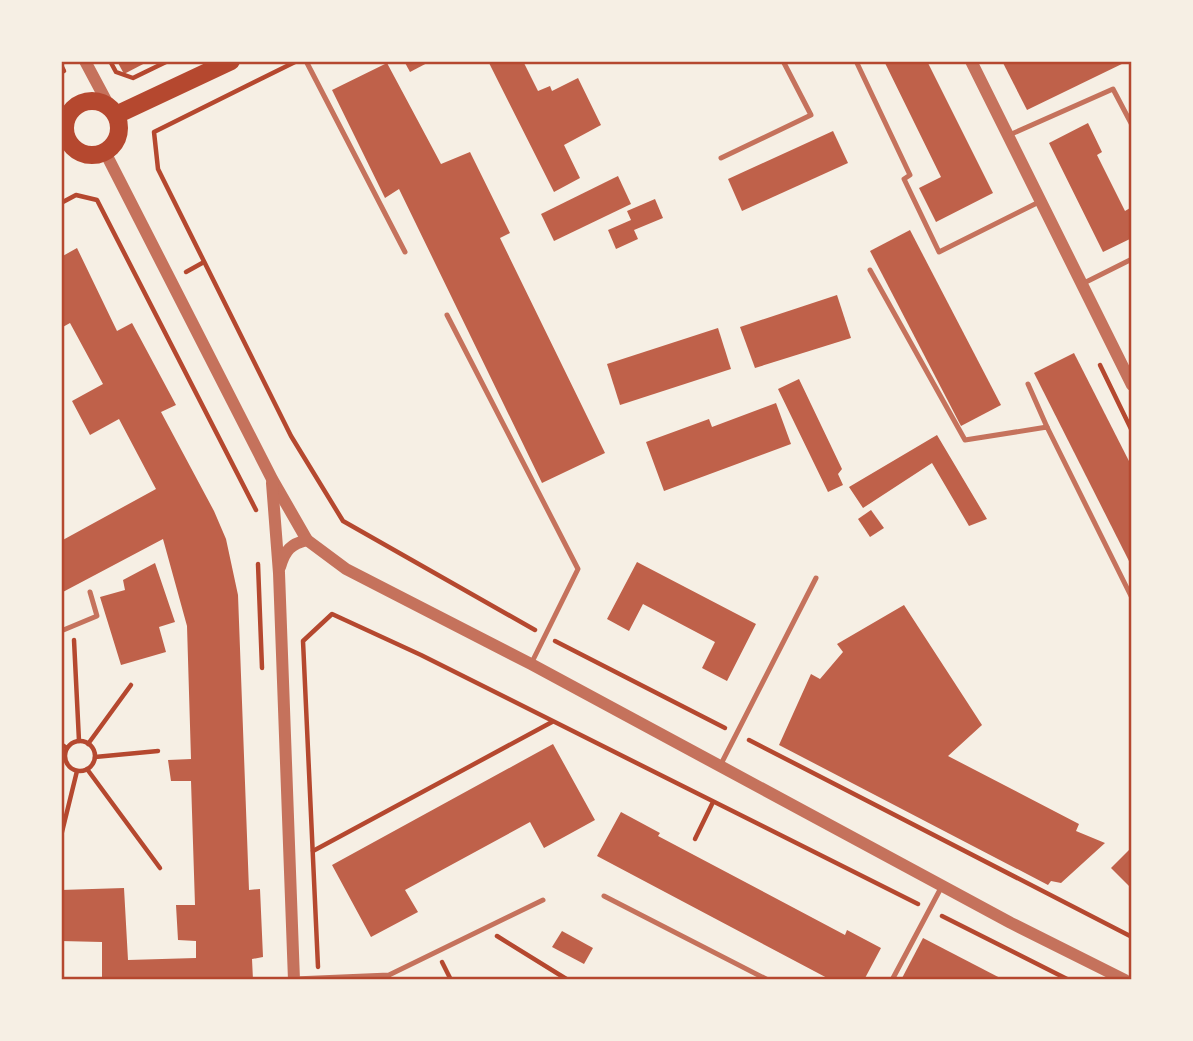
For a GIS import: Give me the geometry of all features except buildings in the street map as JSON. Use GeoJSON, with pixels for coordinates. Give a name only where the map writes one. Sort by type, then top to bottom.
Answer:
{"type":"FeatureCollection","features":[{"type":"Feature","properties":{"kind":"main road"},"geometry":{"type":"LineString","coordinates":[[112,111],[231,61]]}},
{"type":"Feature","properties":{"kind":"main road"},"geometry":{"type":"LineString","coordinates":[[92,100],[112,111],[119,123],[117,139],[105,152],[88,155],[80,152],[64,133],[66,121],[75,106],[92,100]]}},
{"type":"Feature","properties":{"kind":"street"},"geometry":{"type":"LineString","coordinates":[[85,61],[112,111]]}},
{"type":"Feature","properties":{"kind":"street"},"geometry":{"type":"LineString","coordinates":[[971,61],[1132,384]]}},
{"type":"Feature","properties":{"kind":"street"},"geometry":{"type":"LineString","coordinates":[[105,152],[272,479],[307,540],[346,569],[531,664],[942,886],[1125,980]]}},
{"type":"Feature","properties":{"kind":"street"},"geometry":{"type":"LineString","coordinates":[[272,479],[279,573],[293,980]]}},
{"type":"Feature","properties":{"kind":"street"},"geometry":{"type":"LineString","coordinates":[[279,573],[284,555],[293,543],[307,540]]}},
{"type":"Feature","properties":{"kind":"lane"},"geometry":{"type":"LineString","coordinates":[[306,61],[405,251]]}},
{"type":"Feature","properties":{"kind":"lane"},"geometry":{"type":"LineString","coordinates":[[721,158],[811,115],[783,61]]}},
{"type":"Feature","properties":{"kind":"lane"},"geometry":{"type":"LineString","coordinates":[[856,61],[910,176],[904,178],[939,252],[1040,202]]}},
{"type":"Feature","properties":{"kind":"lane"},"geometry":{"type":"LineString","coordinates":[[1007,136],[1113,89],[1132,125]]}},
{"type":"Feature","properties":{"kind":"lane"},"geometry":{"type":"LineString","coordinates":[[1081,284],[1132,259]]}},
{"type":"Feature","properties":{"kind":"lane"},"geometry":{"type":"LineString","coordinates":[[870,270],[965,440],[1047,427]]}},
{"type":"Feature","properties":{"kind":"lane"},"geometry":{"type":"LineString","coordinates":[[447,315],[578,569],[531,664]]}},
{"type":"Feature","properties":{"kind":"lane"},"geometry":{"type":"LineString","coordinates":[[1028,384],[1132,598]]}},
{"type":"Feature","properties":{"kind":"lane"},"geometry":{"type":"LineString","coordinates":[[720,766],[816,578]]}},
{"type":"Feature","properties":{"kind":"lane"},"geometry":{"type":"LineString","coordinates":[[61,631],[97,616],[90,592]]}},
{"type":"Feature","properties":{"kind":"lane"},"geometry":{"type":"LineString","coordinates":[[892,980],[942,886]]}},
{"type":"Feature","properties":{"kind":"lane"},"geometry":{"type":"LineString","coordinates":[[604,896],[768,980]]}},
{"type":"Feature","properties":{"kind":"lane"},"geometry":{"type":"LineString","coordinates":[[293,980],[388,975],[543,900]]}},
{"type":"Feature","properties":{"kind":"path"},"geometry":{"type":"LineString","coordinates":[[110,61],[116,72],[133,78],[168,61]]}},
{"type":"Feature","properties":{"kind":"path"},"geometry":{"type":"LineString","coordinates":[[154,132],[296,61]]}},
{"type":"Feature","properties":{"kind":"path"},"geometry":{"type":"LineString","coordinates":[[61,203],[76,195],[97,200],[256,511]]}},
{"type":"Feature","properties":{"kind":"path"},"geometry":{"type":"LineString","coordinates":[[258,562],[262,669]]}},
{"type":"Feature","properties":{"kind":"path"},"geometry":{"type":"LineString","coordinates":[[318,979],[303,641],[332,614],[1069,980]]}},
{"type":"Feature","properties":{"kind":"path"},"geometry":{"type":"LineString","coordinates":[[74,626],[79,741]]}},
{"type":"Feature","properties":{"kind":"path"},"geometry":{"type":"LineString","coordinates":[[88,744],[131,685]]}},
{"type":"Feature","properties":{"kind":"path"},"geometry":{"type":"LineString","coordinates":[[313,851],[552,721]]}},
{"type":"Feature","properties":{"kind":"path"},"geometry":{"type":"LineString","coordinates":[[79,741],[88,744],[95,757],[91,766],[77,771],[69,766],[65,758],[67,748],[79,741]]}},
{"type":"Feature","properties":{"kind":"path"},"geometry":{"type":"LineString","coordinates":[[61,744],[67,748]]}},
{"type":"Feature","properties":{"kind":"path"},"geometry":{"type":"LineString","coordinates":[[95,757],[158,751]]}},
{"type":"Feature","properties":{"kind":"path"},"geometry":{"type":"LineString","coordinates":[[61,769],[69,766]]}},
{"type":"Feature","properties":{"kind":"path"},"geometry":{"type":"LineString","coordinates":[[87,769],[160,868]]}},
{"type":"Feature","properties":{"kind":"path"},"geometry":{"type":"LineString","coordinates":[[61,836],[77,771]]}},
{"type":"Feature","properties":{"kind":"path"},"geometry":{"type":"LineString","coordinates":[[695,839],[713,802]]}},
{"type":"Feature","properties":{"kind":"path"},"geometry":{"type":"LineString","coordinates":[[485,928],[568,980]]}}]}
